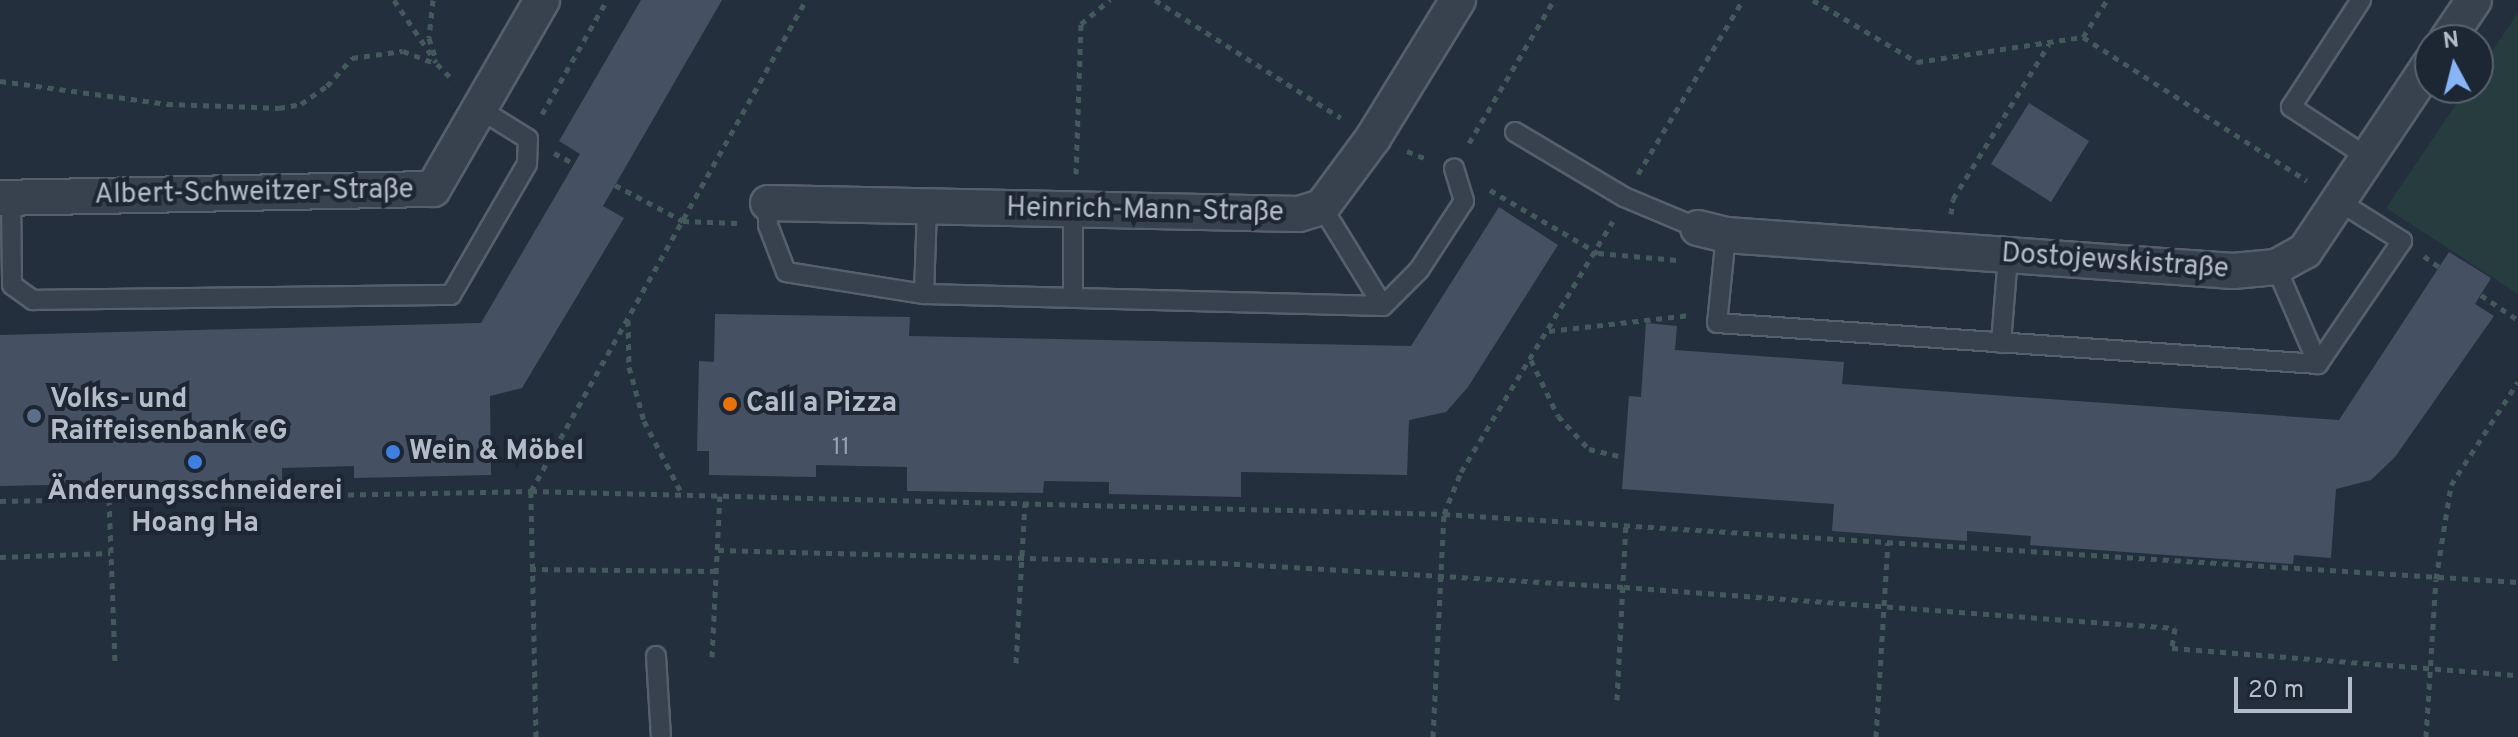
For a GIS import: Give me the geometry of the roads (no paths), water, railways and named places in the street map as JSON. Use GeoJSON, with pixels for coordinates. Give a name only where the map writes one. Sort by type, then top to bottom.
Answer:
{"type":"FeatureCollection","features":[{"type":"Feature","properties":{"kind":"street","name":"Albert-Schweitzer-Straße"},"geometry":{"type":"LineString","coordinates":[[6,198],[433,189],[483,111],[542,0]]}},
{"type":"Feature","properties":{"kind":"street","name":"Heinrich-Mann-Straße"},"geometry":{"type":"LineString","coordinates":[[768,214],[927,207],[1299,214],[1322,207],[1373,138],[1458,0]]}},
{"type":"Feature","properties":{"kind":"street"},"geometry":{"type":"LineString","coordinates":[[2458,24],[2474,0]]}},
{"type":"Feature","properties":{"kind":"street","name":"Dostojewskistraße"},"geometry":{"type":"LineString","coordinates":[[1712,231],[2233,271],[2276,267],[2305,251],[2414,88]]}},
{"type":"Feature","properties":{"kind":"lane"},"geometry":{"type":"LineString","coordinates":[[2361,0],[2291,107],[2367,157]]}},
{"type":"Feature","properties":{"kind":"lane"},"geometry":{"type":"LineString","coordinates":[[6,198],[12,285],[33,300],[451,295],[527,164],[528,139],[483,111]]}},
{"type":"Feature","properties":{"kind":"lane"},"geometry":{"type":"LineString","coordinates":[[1515,132],[1624,197],[1712,231],[1717,323],[2318,364]]}},
{"type":"Feature","properties":{"kind":"lane"},"geometry":{"type":"LineString","coordinates":[[768,214],[786,272],[924,294],[1383,306],[1419,270],[1464,201],[1454,168]]}},
{"type":"Feature","properties":{"kind":"lane"},"geometry":{"type":"LineString","coordinates":[[2318,364],[2402,241],[2340,202]]}},
{"type":"Feature","properties":{"kind":"lane"},"geometry":{"type":"LineString","coordinates":[[924,294],[927,207]]}},
{"type":"Feature","properties":{"kind":"lane"},"geometry":{"type":"LineString","coordinates":[[1322,207],[1383,306]]}},
{"type":"Feature","properties":{"kind":"lane"},"geometry":{"type":"LineString","coordinates":[[1073,210],[1073,298]]}},
{"type":"Feature","properties":{"kind":"lane"},"geometry":{"type":"LineString","coordinates":[[2001,343],[2008,256]]}},
{"type":"Feature","properties":{"kind":"lane"},"geometry":{"type":"LineString","coordinates":[[2276,267],[2318,364]]}},
{"type":"Feature","properties":{"kind":"lane"},"geometry":{"type":"LineString","coordinates":[[656,656],[661,737]]}},
{"type":"Feature","properties":{"kind":"place","name":"Call a Pizza"},"geometry":{"type":"Point","coordinates":[730,404]}},
{"type":"Feature","properties":{"kind":"place","name":"Volks- und Raiffeisenbank eG"},"geometry":{"type":"Point","coordinates":[34,416]}},
{"type":"Feature","properties":{"kind":"place","name":"Wein & Möbel"},"geometry":{"type":"Point","coordinates":[393,452]}},
{"type":"Feature","properties":{"kind":"place","name":"Änderungsschneiderei Hoang Ha"},"geometry":{"type":"Point","coordinates":[195,462]}}]}
